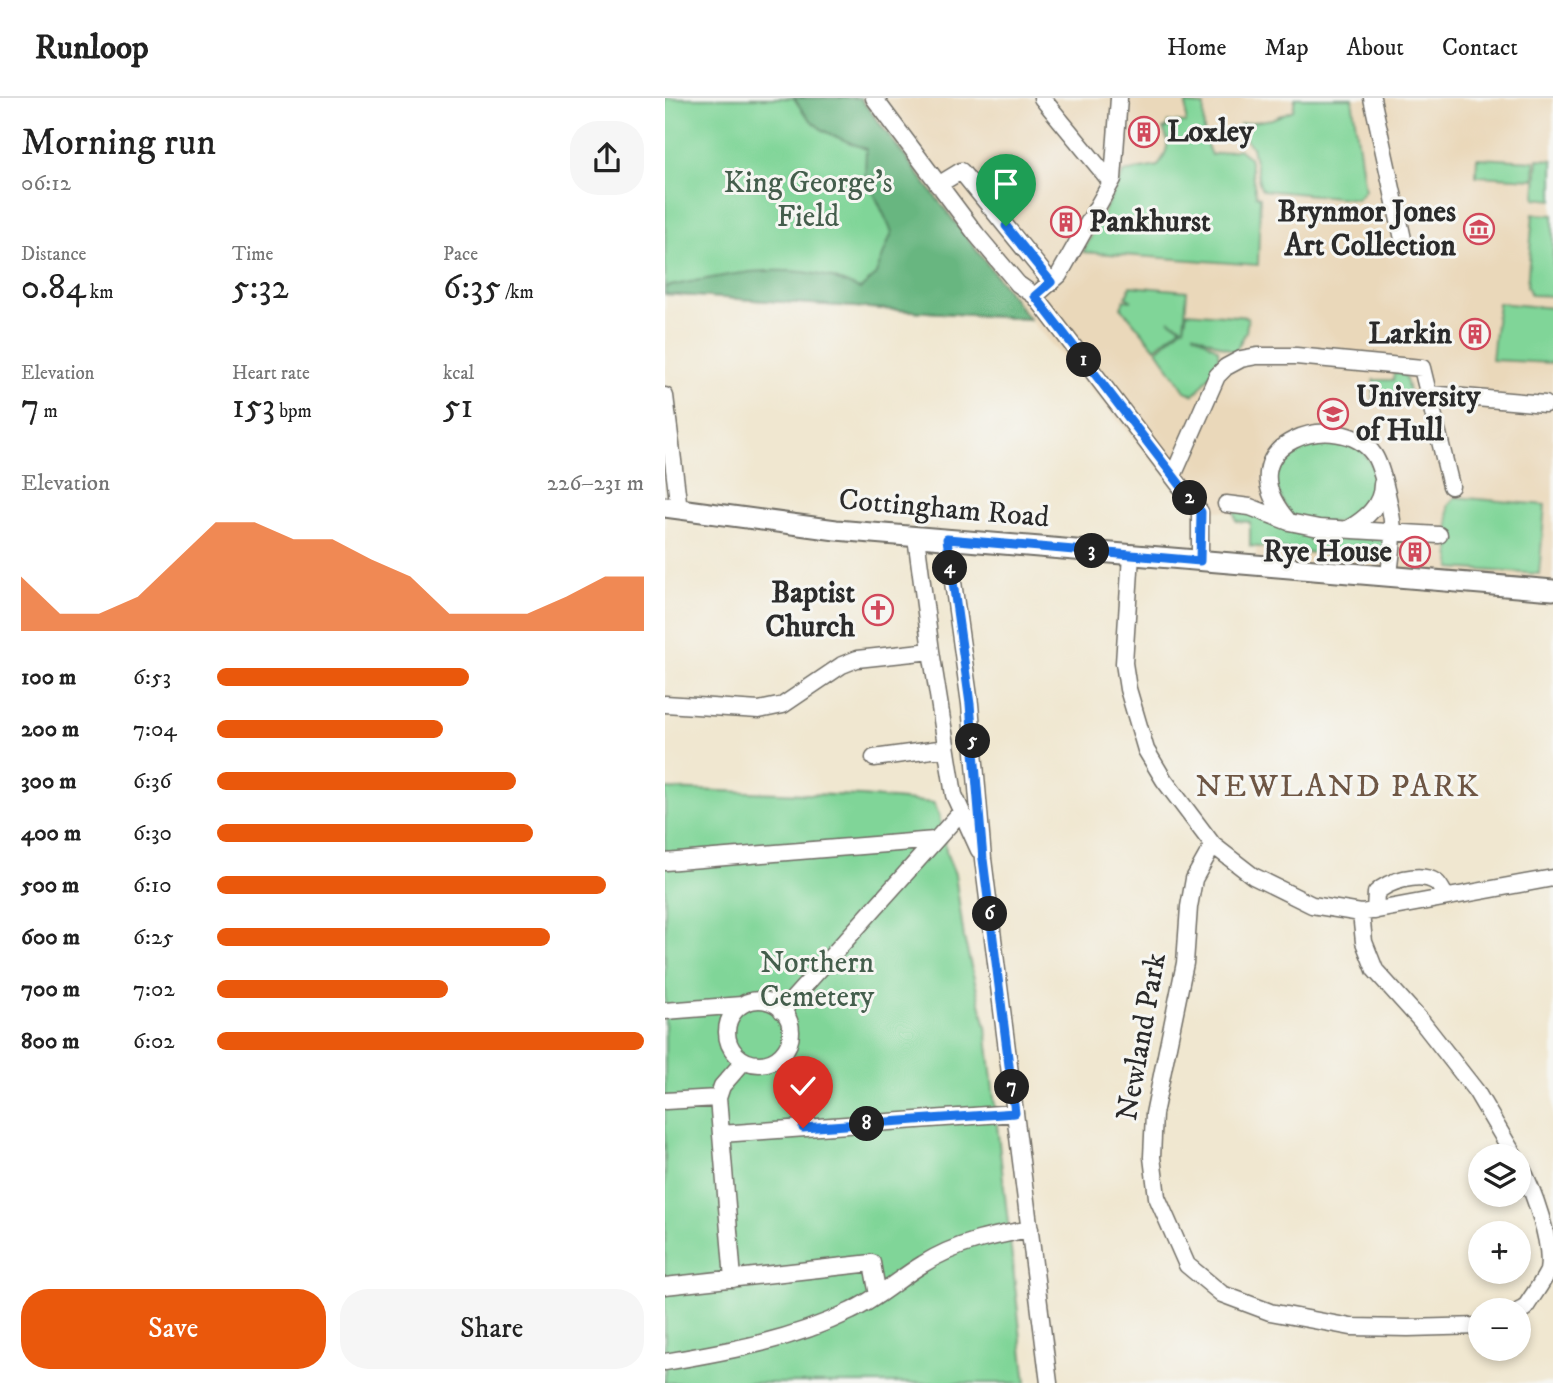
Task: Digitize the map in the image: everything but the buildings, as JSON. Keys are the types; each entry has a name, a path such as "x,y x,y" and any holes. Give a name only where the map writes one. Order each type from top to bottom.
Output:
{"main road":[{"name":"Cottingham Road","path":"672,508 836,530 1553,590"}],"street":[{"path":"1042,98 1111,182"},
{"path":"1035,296 1059,275 1111,182 1119,98"},
{"path":"1372,98 1403,239"},
{"path":"878,100 938,185 1018,284 1035,296 1201,512 1200,561"},
{"path":"938,185 961,171 1051,282"},
{"path":"1173,476 1217,376 1226,366 1241,359 1279,355 1422,368 1451,486"},
{"path":"1429,394 1545,404"},
{"path":"665,396 672,508"},
{"path":"1250,507 1267,477 1271,462 1285,444 1311,434 1351,437 1373,453 1383,478 1393,531 1389,576"},
{"path":"1267,477 1273,503 1289,522"},
{"path":"1348,529 1373,511 1382,492 1383,478"},
{"path":"1226,504 1250,507 1289,522 1319,528 1439,536"},
{"path":"916,537 939,707 954,794 983,859"},
{"path":"947,539 970,704 983,859 1049,1383"},
{"path":"1131,555 1124,663 1128,689 1146,750 1164,780 1213,845 1252,876 1312,905 1368,912 1553,878"},
{"path":"926,606 954,602"},
{"path":"665,704 759,710 783,705 842,665 857,659 931,651"},
{"path":"939,707 970,704"},
{"path":"874,758 946,748"},
{"path":"782,1011 961,812"},
{"path":"665,862 935,841"},
{"name":"Newland Park","path":"1213,845 1194,879 1185,963 1154,1114 1152,1157 1157,1197 1187,1265 1222,1294 1271,1312 1351,1327 1468,1326"},
{"path":"1446,897 1438,883 1422,876 1383,885 1375,893 1368,912 1364,942 1375,970 1422,1022 1476,1091 1507,1144"},
{"path":"665,1011 742,1005 761,1000 772,1003 788,1020 791,1032 788,1046 780,1056 759,1064 744,1061 733,1052 727,1037 727,1024 742,1005"},
{"path":"733,1279 718,1098 722,1086 744,1061"},
{"path":"665,1101 718,1098"},
{"path":"721,1133 1015,1113"},
{"path":"1531,1186 1549,1236 1551,1253 1549,1270 1531,1298"},
{"path":"665,1362 769,1343 824,1324 855,1310 923,1264 957,1246 988,1236 1030,1229"},
{"path":"665,1286 872,1263 878,1296"}],"shaded area":[{"name":"University of Hull","path":"860,98 1553,98 1553,586 1256,559 1256,514 1196,509 1029,319"}],"green space":[{"name":"King George's Field","path":"665,98 860,98 1029,319 665,294"},
{"path":"794,98 860,98 1029,319 665,294 665,287 726,275 767,271 809,273 829,277 860,289 875,276 892,232 865,174 866,149 825,131 809,118"},
{"path":"1295,98 1352,98 1365,190 1357,199 1263,190 1260,186 1252,147 1247,142 1240,124 1272,119 1293,110"},
{"path":"1186,104 1204,106 1204,131 1211,155 1239,149 1249,157 1256,195 1260,197 1258,265 1083,252 1124,172 1158,166 1167,148 1163,129 1167,128 1168,122 1186,123"},
{"path":"1477,158 1535,161 1534,179 1476,176"},
{"path":"1538,159 1553,160 1553,200 1535,198"},
{"path":"1533,214 1553,215 1553,296 1531,295 1527,286"},
{"path":"1130,286 1187,291 1184,328 1187,312 1248,317 1246,332 1235,352 1193,333 1218,349 1219,365 1194,395 1185,391 1157,350 1183,327 1169,320 1181,327 1155,348 1121,307 1124,300 1132,301 1126,297"},
{"path":"1498,303 1553,308 1553,363 1492,360"},
{"path":"1394,372 1404,373 1412,401 1397,405 1394,399 1373,401 1374,380 1393,380"},
{"path":"1300,440 1347,441 1360,447 1378,474 1376,497 1352,522 1310,523 1289,516 1274,475 1280,461"},
{"path":"1455,497 1545,505 1539,574 1451,568 1448,506"},
{"path":"1233,507 1387,535 1385,561 1250,546 1250,522 1236,521"},
{"name":"Northern Cemetery","path":"665,789 862,796 934,803 947,855 955,874 964,938 986,1027 1026,1383 665,1383"}],"place":[{"name":"Loxley","path":"1144,132"},
{"name":"Pankhurst","path":"1066,222"},
{"name":"Brynmor Jones Art Collection","path":"1479,229"},
{"name":"Larkin","path":"1475,334"},
{"name":"University of Hull","path":"1333,414"},
{"name":"Rye House","path":"1415,552"},
{"name":"Baptist Church","path":"878,610"}],"district":[{"name":"NEWLAND PARK","path":"1338,787"}],"route":[{"path":"803,1128 1015,1113 983,859 970,704 947,539 1200,561 1201,512 1035,296 1051,282 1006,226"}]}
